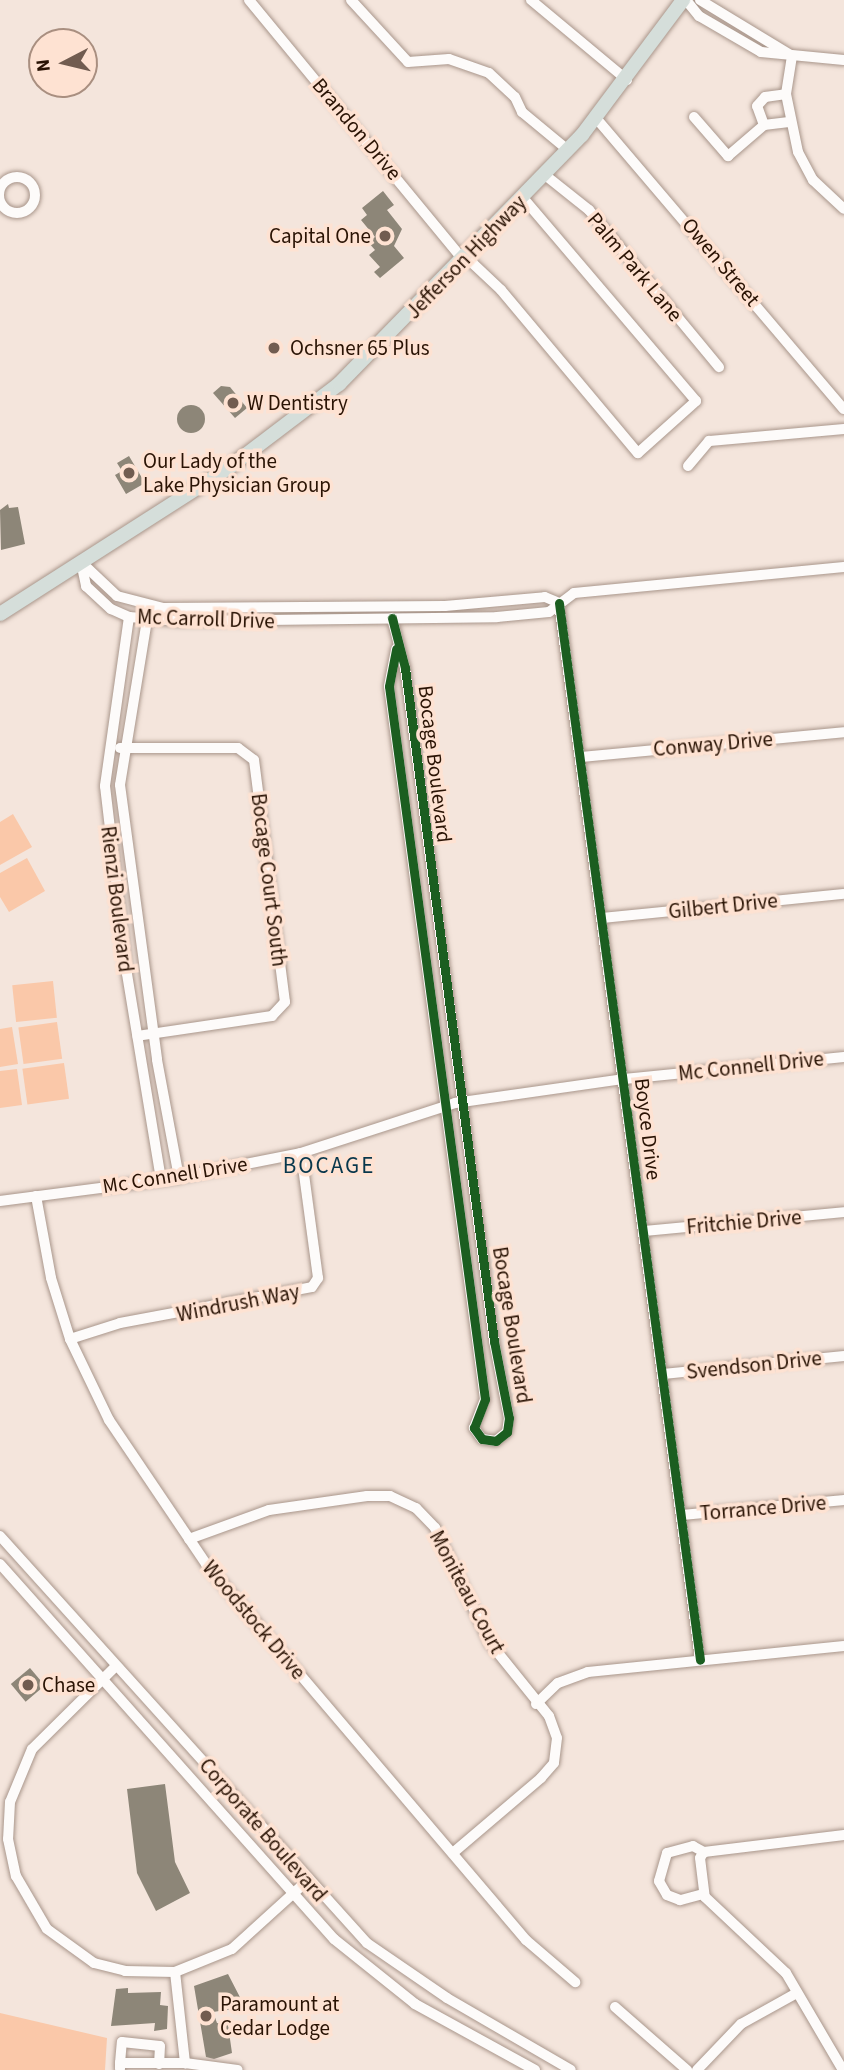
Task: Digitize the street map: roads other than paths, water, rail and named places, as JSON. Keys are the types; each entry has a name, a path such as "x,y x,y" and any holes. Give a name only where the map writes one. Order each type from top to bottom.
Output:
{"main road":[{"name":"Jefferson Highway","path":"0,614 300,416 374,352 568,150 627,80 684,0"}],"street":[{"name":"Brandon Drive","path":"249,0 464,259 501,290 638,453 696,401 523,198"},
{"path":"351,0 408,62 449,59 489,73 515,97 522,112 568,150"},
{"path":"531,0 627,80"},
{"path":"684,0 699,16 761,52 844,60"},
{"path":"700,0 792,56"},
{"path":"792,56 786,94 789,122 813,180 844,209"},
{"path":"764,125 757,106 765,97 786,94"},
{"path":"694,117 727,156 764,125 789,122"},
{"name":"Owen Street","path":"596,118 844,409"},
{"name":"Palm Park Lane","path":"545,175 589,210 719,367"},
{"path":"688,466 709,441 844,429"},
{"name":"Mc Carroll Drive","path":"80,562 117,596 163,608 445,606 545,597 559,603"},
{"name":"Mc Carroll Drive","path":"80,562 91,592 129,617 147,620 392,618 549,612 574,593 844,567"},
{"name":"Boyce Drive","path":"559,603 700,1660"},
{"name":"Rienzi Boulevard","path":"129,617 106,747 106,811 137,1036 161,1180"},
{"name":"Bocage Boulevard","path":"392,618 396,649 405,668 462,1102 509,1418 507,1432 496,1441 482,1439 474,1427 485,1399 389,685 396,649"},
{"name":"Rienzi Boulevard","path":"147,620 120,785 153,1033 179,1178"},
{"name":"Conway Drive","path":"581,757 844,732"},
{"path":"106,747 124,748"},
{"name":"Bocage Court South","path":"124,748 247,751 254,760 285,1002 281,1010 153,1033"},
{"name":"Gilbert Drive","path":"602,918 844,894"},
{"path":"137,1036 153,1033"},
{"name":"Mc Connell Drive","path":"0,1201 179,1178 301,1153 462,1102 624,1079 844,1057"},
{"name":"Windrush Way","path":"70,1339 120,1323 312,1287 318,1278 301,1153"},
{"name":"Woodstock Drive","path":"36,1196 51,1278 70,1339 109,1420 189,1539 526,1940 575,1982"},
{"name":"Fritchie Drive","path":"644,1231 844,1212"},
{"name":"Svendson Drive","path":"663,1374 844,1356"},
{"name":"Moniteau Court","path":"189,1539 269,1510 367,1496 390,1496 416,1508 435,1528 490,1643 549,1716 557,1738 554,1763 453,1853"},
{"name":"Torrance Drive","path":"682,1516 844,1500"},
{"name":"Corporate Boulevard","path":"0,1536 351,1928 403,1970 571,2070"},
{"name":"Corporate Boulevard","path":"0,1564 295,1894 376,1976 415,2004 536,2070"},
{"path":"537,1704 558,1684 588,1672 844,1646"},
{"path":"116,1665 41,1738 19,1772 7,1822 10,1858 33,1910 64,1945 110,1968 175,1972 232,1949 309,1880"},
{"path":"703,1894 680,1900 667,1895 659,1881 667,1853 693,1846 704,1852 844,1835"},
{"path":"704,1852 699,1858 703,1894 786,1973 843,2070"},
{"path":"175,1972 185,2063"},
{"path":"696,2070 741,2024 797,1993"},
{"path":"615,2007 687,2070"},
{"path":"159,2064 160,2046 122,2042 120,2066 185,2063 238,2070"}],"place":[{"name":"Capital One","path":"385,236"},
{"name":"Ochsner 65 Plus","path":"274,348"},
{"name":"W Dentistry","path":"233,403"},
{"name":"Our Lady of the Lake Physician Group","path":"129,473"},
{"name":"Chase","path":"28,1685"},
{"name":"Paramount at Cedar Lodge","path":"206,2016"}],"district":[{"name":"BOCAGE","path":"329,1166"}]}
